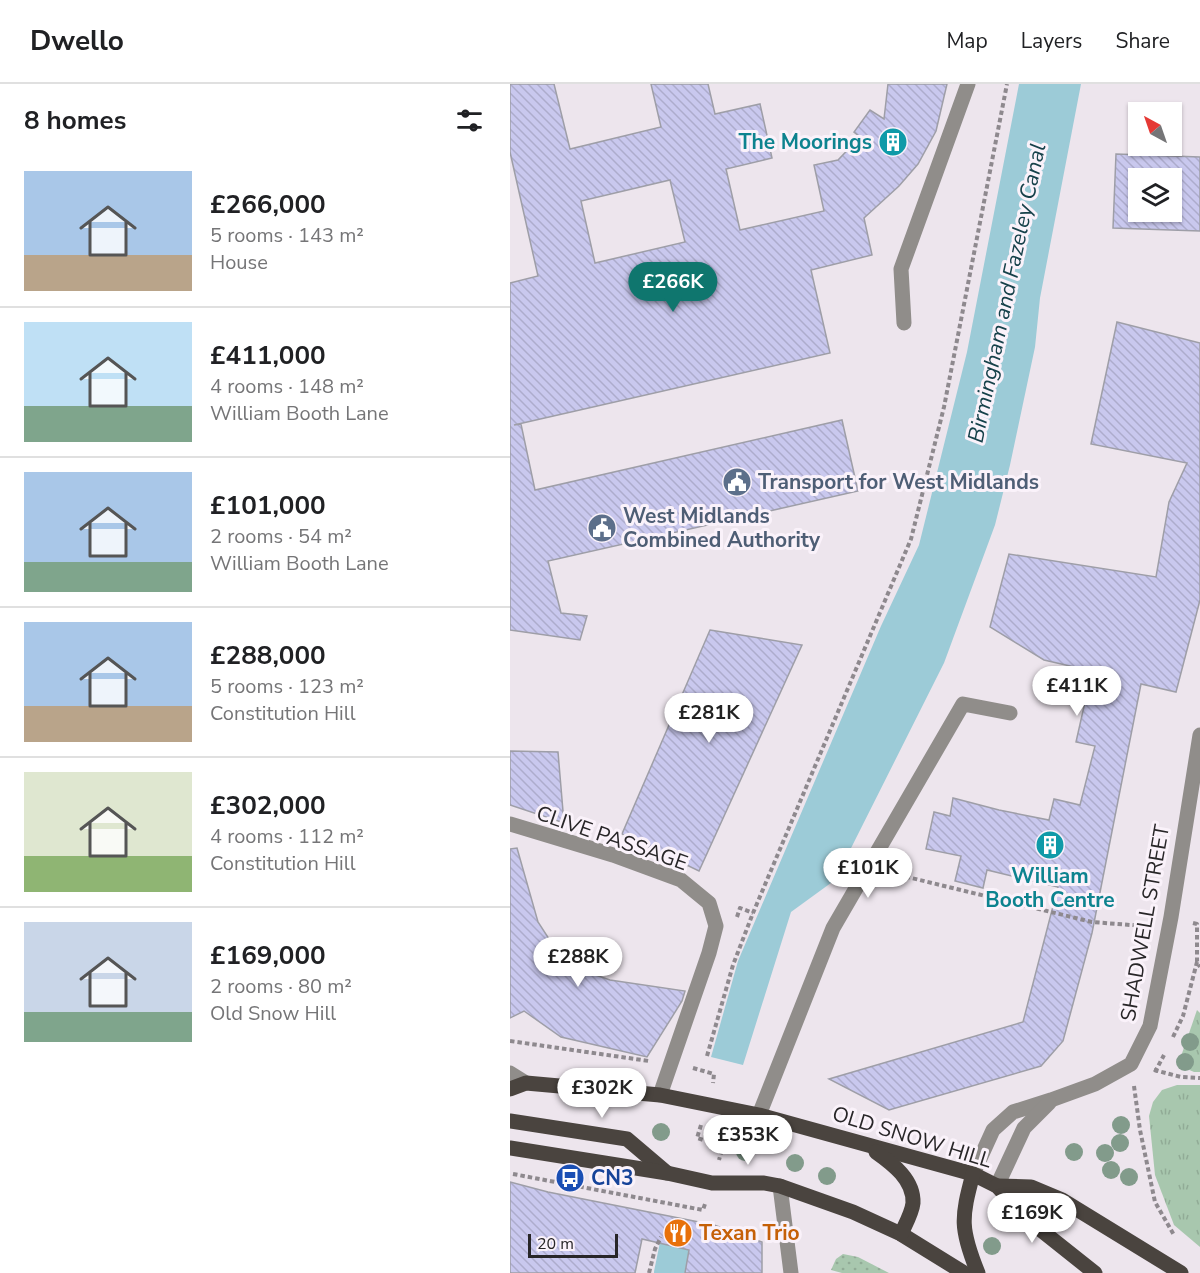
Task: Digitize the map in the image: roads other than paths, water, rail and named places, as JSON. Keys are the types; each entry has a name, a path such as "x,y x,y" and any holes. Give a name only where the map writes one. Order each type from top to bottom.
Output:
{"main road":[{"name":"OLD SNOW HILL","path":"526,1083 660,1095 759,1114 974,1174 997,1186 1027,1219 1095,1273"},
{"path":"510,1089 526,1083"},
{"path":"510,1121 627,1139 667,1173"},
{"path":"866,1145 894,1164 908,1182 913,1204 901,1234"},
{"path":"510,1148 667,1173 712,1183 764,1183 780,1186 853,1212 901,1234 964,1273"},
{"path":"974,1174 964,1207 963,1233 978,1273"},
{"name":"OLD SNOW HILL","path":"997,1186 1031,1187 1062,1200 1181,1273"}],"street":[{"path":"904,323 901,268 968,84"},
{"path":"759,1114 833,928 963,704 1010,713"},
{"name":"SHADWELL STREET","path":"1051,1100 1095,1084 1131,1064 1150,1026 1171,917 1200,735"},
{"name":"CLIVE PASSAGE","path":"510,824 613,855 681,880 709,903 716,926 709,953 660,1095"},
{"path":"510,1073 526,1083"},
{"path":"974,1174 996,1127 1013,1112 1051,1100"},
{"path":"997,1186 1024,1128 1051,1100"},
{"path":"780,1186 791,1273"}],"water":[{"path":"1019,84 1081,84 1040,298 1035,347 995,525 944,663 835,880 791,912 743,1065 711,1057 738,961 881,626 919,545 967,352"}],"waterway":[{"name":"Birmingham and Fazeley Canal","path":"670,1273 677,1239"}],"place":[{"name":"The Moorings","path":"893,142"},
{"name":"Transport for West Midlands","path":"737,482"},
{"name":"West Midlands Combined Authority","path":"602,528"},
{"name":"William Booth Centre","path":"1050,845"},
{"name":"CN3","path":"570,1178"},
{"name":"Texan Trio","path":"678,1233"}]}
